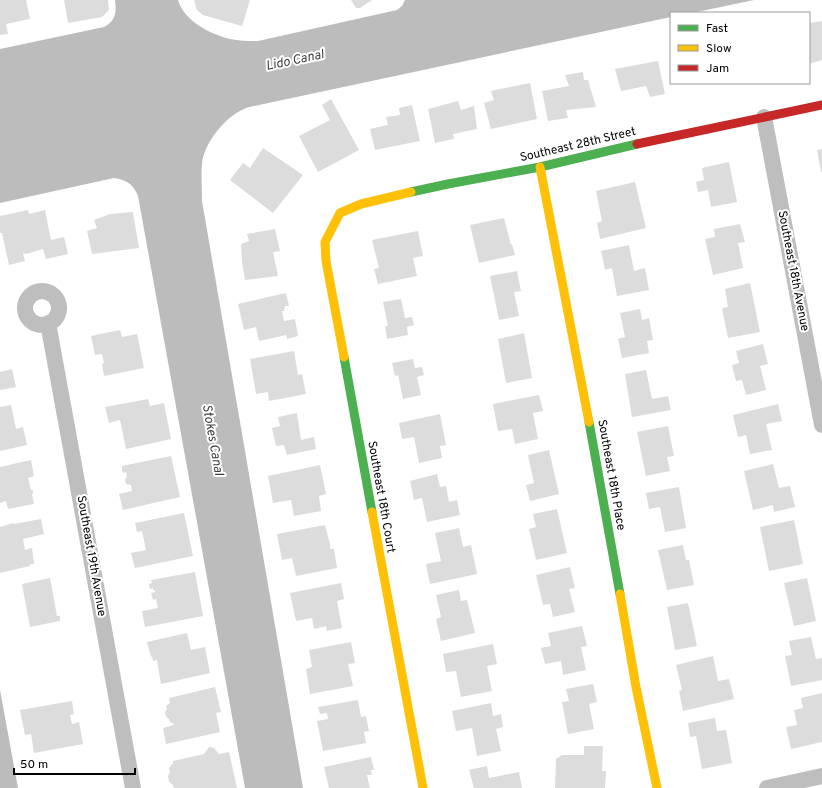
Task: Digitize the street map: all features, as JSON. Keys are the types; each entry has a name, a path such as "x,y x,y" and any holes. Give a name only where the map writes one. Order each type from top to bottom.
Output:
{"street":[{"name":"Southeast 28th Street","path":"340,213 361,204 448,184 540,167 611,149 822,105"},
{"name":"Southeast 18th Avenue","path":"764,117 822,425"},
{"name":"Southeast 18th Place","path":"540,167 589,422 636,687 657,788"},
{"name":"Southeast 18th Court","path":"340,213 325,242 326,261 423,788"},
{"name":"Southeast 19th Avenue","path":"48,323 133,788"},
{"path":"767,788 822,776"}],"water":[{"path":"115,0 178,0 181,8 186,14 199,26 206,30 230,39 240,41 258,41 397,10 402,6 405,0 754,0 697,12 670,12 670,17 249,107 230,118 211,139 202,164 202,201 303,788 245,788 138,196 136,192 129,183 114,178 0,203 0,49 104,27 113,19 116,9"},
{"path":"0,690 18,788 0,788"}],"building":[{"path":"0,0 26,0 30,19 6,24 8,34 0,35"},
{"path":"64,0 108,0 109,10 102,17 68,23"},
{"path":"194,0 250,0 242,26 203,15 197,10"},
{"path":"351,0 372,0 360,8 356,8"},
{"path":"822,21 822,60 810,64 810,23"},
{"path":"658,61 665,94 650,97 646,86 621,91 615,69"},
{"path":"583,72 584,80 588,80 596,107 566,110 568,118 548,121 542,91 569,86 565,75"},
{"path":"530,83 537,119 491,129 484,103 494,100 491,91"},
{"path":"331,99 359,150 318,172 299,136 330,120 322,105"},
{"path":"458,101 461,110 474,106 477,129 453,134 454,139 435,143 428,109"},
{"path":"412,105 420,141 375,150 370,129 388,125 386,117 400,115 399,108"},
{"path":"263,148 303,175 273,213 230,180 243,163 250,168"},
{"path":"822,149 822,172 821,172 817,150"},
{"path":"729,162 737,202 711,207 708,190 698,192 696,182 704,180 702,168"},
{"path":"635,182 646,228 600,239 597,223 602,221 596,191"},
{"path":"28,210 29,214 45,210 51,240 64,237 68,254 46,259 43,249 26,254 23,253 25,261 9,265 2,233 0,233 0,216"},
{"path":"133,212 139,248 92,254 87,231 97,228 94,220 110,214"},
{"path":"504,218 515,255 479,263 470,225"},
{"path":"740,224 745,242 738,243 743,268 713,275 705,239 715,237 714,229"},
{"path":"275,229 280,251 273,252 278,276 245,280 241,244 249,241 247,234"},
{"path":"418,231 423,256 413,258 417,276 378,284 374,269 379,268 372,240"},
{"path":"629,245 634,271 645,268 649,290 617,296 612,268 605,270 601,251"},
{"path":"517,271 521,291 514,292 519,316 499,320 490,276"},
{"path":"750,283 760,332 728,338 722,308 728,307 725,289"},
{"path":"286,293 289,306 285,306 284,311 282,311 284,321 295,319 298,336 287,339 286,335 259,341 256,327 244,330 238,304"},
{"path":"401,299 405,318 412,317 414,325 407,327 408,335 387,339 385,326 388,326 383,302"},
{"path":"640,309 642,320 649,318 653,340 647,341 649,353 622,358 618,339 625,337 620,313"},
{"path":"120,330 122,337 137,334 144,368 104,376 102,354 95,355 91,336"},
{"path":"524,333 532,378 506,383 498,339"},
{"path":"763,344 768,364 760,366 766,390 746,395 742,380 736,381 732,365 739,363 736,351"},
{"path":"294,351 298,375 302,374 306,394 269,401 268,392 256,394 250,359"},
{"path":"413,359 415,368 422,367 424,375 417,377 421,395 403,399 398,375 395,376 392,363"},
{"path":"12,369 16,387 0,390 0,372"},
{"path":"646,370 652,399 668,396 671,410 632,417 625,374"},
{"path":"539,395 543,411 533,413 538,439 515,444 512,429 498,431 493,404"},
{"path":"148,399 150,406 164,403 171,439 126,449 120,420 109,423 105,407"},
{"path":"778,404 782,421 766,424 772,450 750,454 746,435 738,437 733,415"},
{"path":"11,405 16,429 23,427 27,445 0,451 0,407"},
{"path":"297,413 301,440 314,437 316,449 287,455 284,445 276,446 272,428 280,426 278,417"},
{"path":"440,414 446,445 440,446 442,458 419,463 414,437 402,439 399,423"},
{"path":"668,426 674,456 667,457 670,471 646,476 637,432"},
{"path":"549,450 559,494 530,501 526,485 534,483 528,455"},
{"path":"171,456 180,497 123,510 119,494 132,491 131,485 126,484 126,472 124,473 122,471 122,466"},
{"path":"31,460 34,476 28,478 31,490 33,490 32,494 34,504 8,509 6,501 0,503 0,467"},
{"path":"773,464 779,488 790,486 795,507 774,512 773,505 753,510 744,471"},
{"path":"320,465 326,494 319,496 321,511 294,516 291,500 273,503 268,476"},
{"path":"437,474 440,487 446,486 449,502 457,500 460,515 427,522 422,498 414,500 410,481"},
{"path":"679,487 686,528 665,532 660,507 649,509 646,493"},
{"path":"557,509 567,553 536,560 529,529 536,527 533,514"},
{"path":"184,513 193,556 135,568 131,553 146,550 142,531 137,532 135,523"},
{"path":"41,519 44,534 23,539 25,550 32,548 34,564 0,573 0,527 13,523"},
{"path":"794,520 803,564 769,571 760,527"},
{"path":"325,525 330,549 334,549 337,568 296,576 292,558 282,560 277,534"},
{"path":"459,528 463,547 471,545 477,574 430,584 426,564 441,561 435,533"},
{"path":"683,545 686,560 689,560 694,585 667,590 658,550"},
{"path":"570,567 575,588 569,589 575,612 553,617 550,604 543,605 536,575"},
{"path":"195,572 203,616 145,627 142,611 158,608 156,599 153,600 151,593 155,592 155,590 153,591 153,588 150,589 149,584 152,583 151,580"},
{"path":"50,578 57,616 60,616 60,621 30,627 22,584"},
{"path":"807,578 816,621 794,626 784,583"},
{"path":"341,583 344,599 337,601 342,628 327,631 326,626 314,629 312,618 296,621 290,593"},
{"path":"459,590 461,601 467,600 475,633 441,641 436,619 441,617 436,595"},
{"path":"688,603 697,646 675,650 667,607"},
{"path":"582,626 587,646 581,647 586,670 563,675 561,661 545,664 541,648 551,646 548,633"},
{"path":"187,633 191,650 205,647 210,673 161,684 157,660 153,661 147,642"},
{"path":"811,637 816,659 822,658 822,680 791,686 785,656 792,655 789,641"},
{"path":"351,642 355,663 348,664 353,686 310,694 306,669 312,667 309,650"},
{"path":"493,644 497,664 487,666 492,691 461,697 456,671 446,672 443,654"},
{"path":"713,656 718,681 729,679 734,699 683,711 679,691 682,690 676,665"},
{"path":"593,684 597,702 589,704 594,729 568,734 562,702 569,701 566,689"},
{"path":"215,687 221,712 216,713 220,732 166,744 163,728 174,725 166,717 165,712 167,709 166,706 170,703 169,698"},
{"path":"822,693 822,742 791,749 786,727 797,725 794,710 803,708 801,698"},
{"path":"358,700 361,717 366,716 369,731 364,732 366,743 323,751 317,721 328,719 327,713 320,714 318,707"},
{"path":"72,701 74,714 70,715 72,724 79,722 83,744 34,753 31,734 25,735 20,710"},
{"path":"491,703 493,716 501,714 503,727 496,729 501,751 477,756 472,728 456,731 452,711"},
{"path":"715,718 717,731 726,730 732,763 702,769 696,736 690,737 688,723"},
{"path":"584,746 603,746 602,771 606,771 605,788 555,788 556,759 562,755 584,755"},
{"path":"209,747 214,748 219,754 229,752 237,788 174,788 169,782 168,776 170,772 169,768 173,764 173,761 204,754"},
{"path":"371,757 374,770 371,770 372,775 367,775 370,788 329,788 324,767"},
{"path":"487,766 489,778 519,772 522,788 474,788 469,770"}],"traffic: fast":[{"path":"411,192 540,167 637,144"},
{"path":"344,357 372,512"},
{"path":"589,422 620,594"}],"traffic: slow":[{"path":"540,167 589,422"},
{"path":"344,357 326,261 325,242 340,213 361,204 411,192"},
{"path":"372,512 423,788"},
{"path":"620,594 636,687 657,788"}],"traffic: jam":[{"path":"637,144 822,105"}],"water label":[{"name":"Lido Canal","path":"295,61"},
{"name":"Stokes Canal","path":"212,440"}]}
